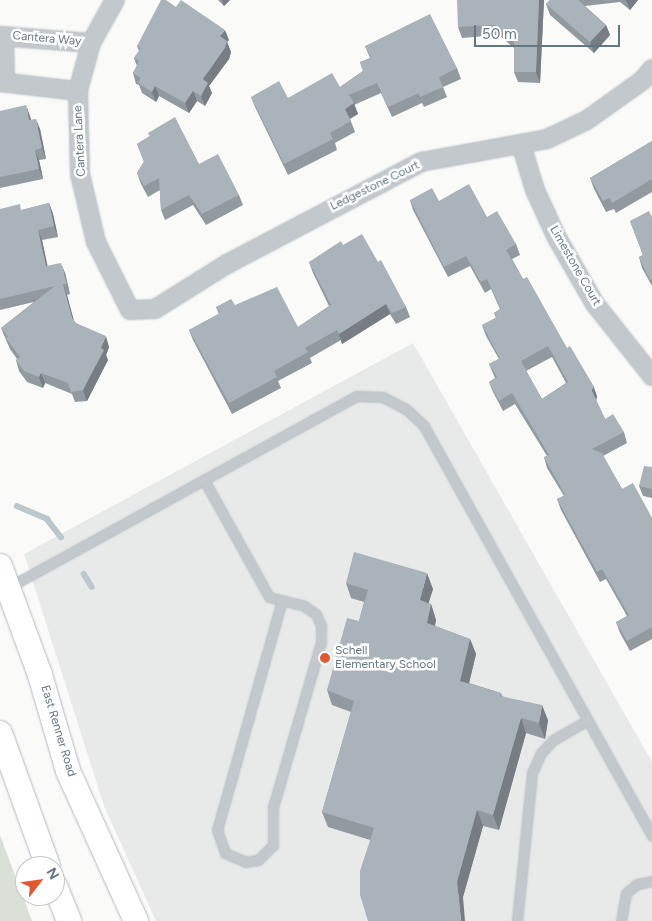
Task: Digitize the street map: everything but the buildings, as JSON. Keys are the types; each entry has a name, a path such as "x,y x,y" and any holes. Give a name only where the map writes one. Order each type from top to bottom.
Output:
{"main road":[{"name":"East Renner Road","path":"3,582 40,675 68,771 136,921"},
{"path":"0,732 44,856"},
{"path":"63,906 69,921"}],"street":[{"name":"Cantera Lane","path":"115,0 91,43 78,91 80,174 96,242 130,310"},
{"name":"Cantera Way","path":"78,91 3,81 2,36 91,43"},
{"name":"Ledgestone Court","path":"130,310 155,309 227,264 421,162 547,138 587,120 643,80 652,69"},
{"name":"Limestone Court","path":"521,144 534,190 557,238 595,304 652,376"}],"lane":[{"path":"3,582 204,480 357,396 383,397 406,409 424,426 652,836"},
{"path":"204,480 269,597 304,606 316,614 321,626 321,642 273,807 273,845 258,860 246,862 225,853 217,830 282,601"},
{"path":"517,921 532,773 541,753 553,740 588,720"},
{"path":"621,921 626,893 637,884 652,881"}],"shaded area":[{"name":"Schell Elementary School","path":"413,343 652,762 652,921 156,921 104,806 24,554"},
{"path":"0,835 15,875 15,906 26,906 32,921 0,921"}],"waterway":[{"path":"17,506 47,519 61,537"},
{"path":"84,574 92,587"}],"place":[{"name":"Schell Elementary School","path":"325,658"}]}
